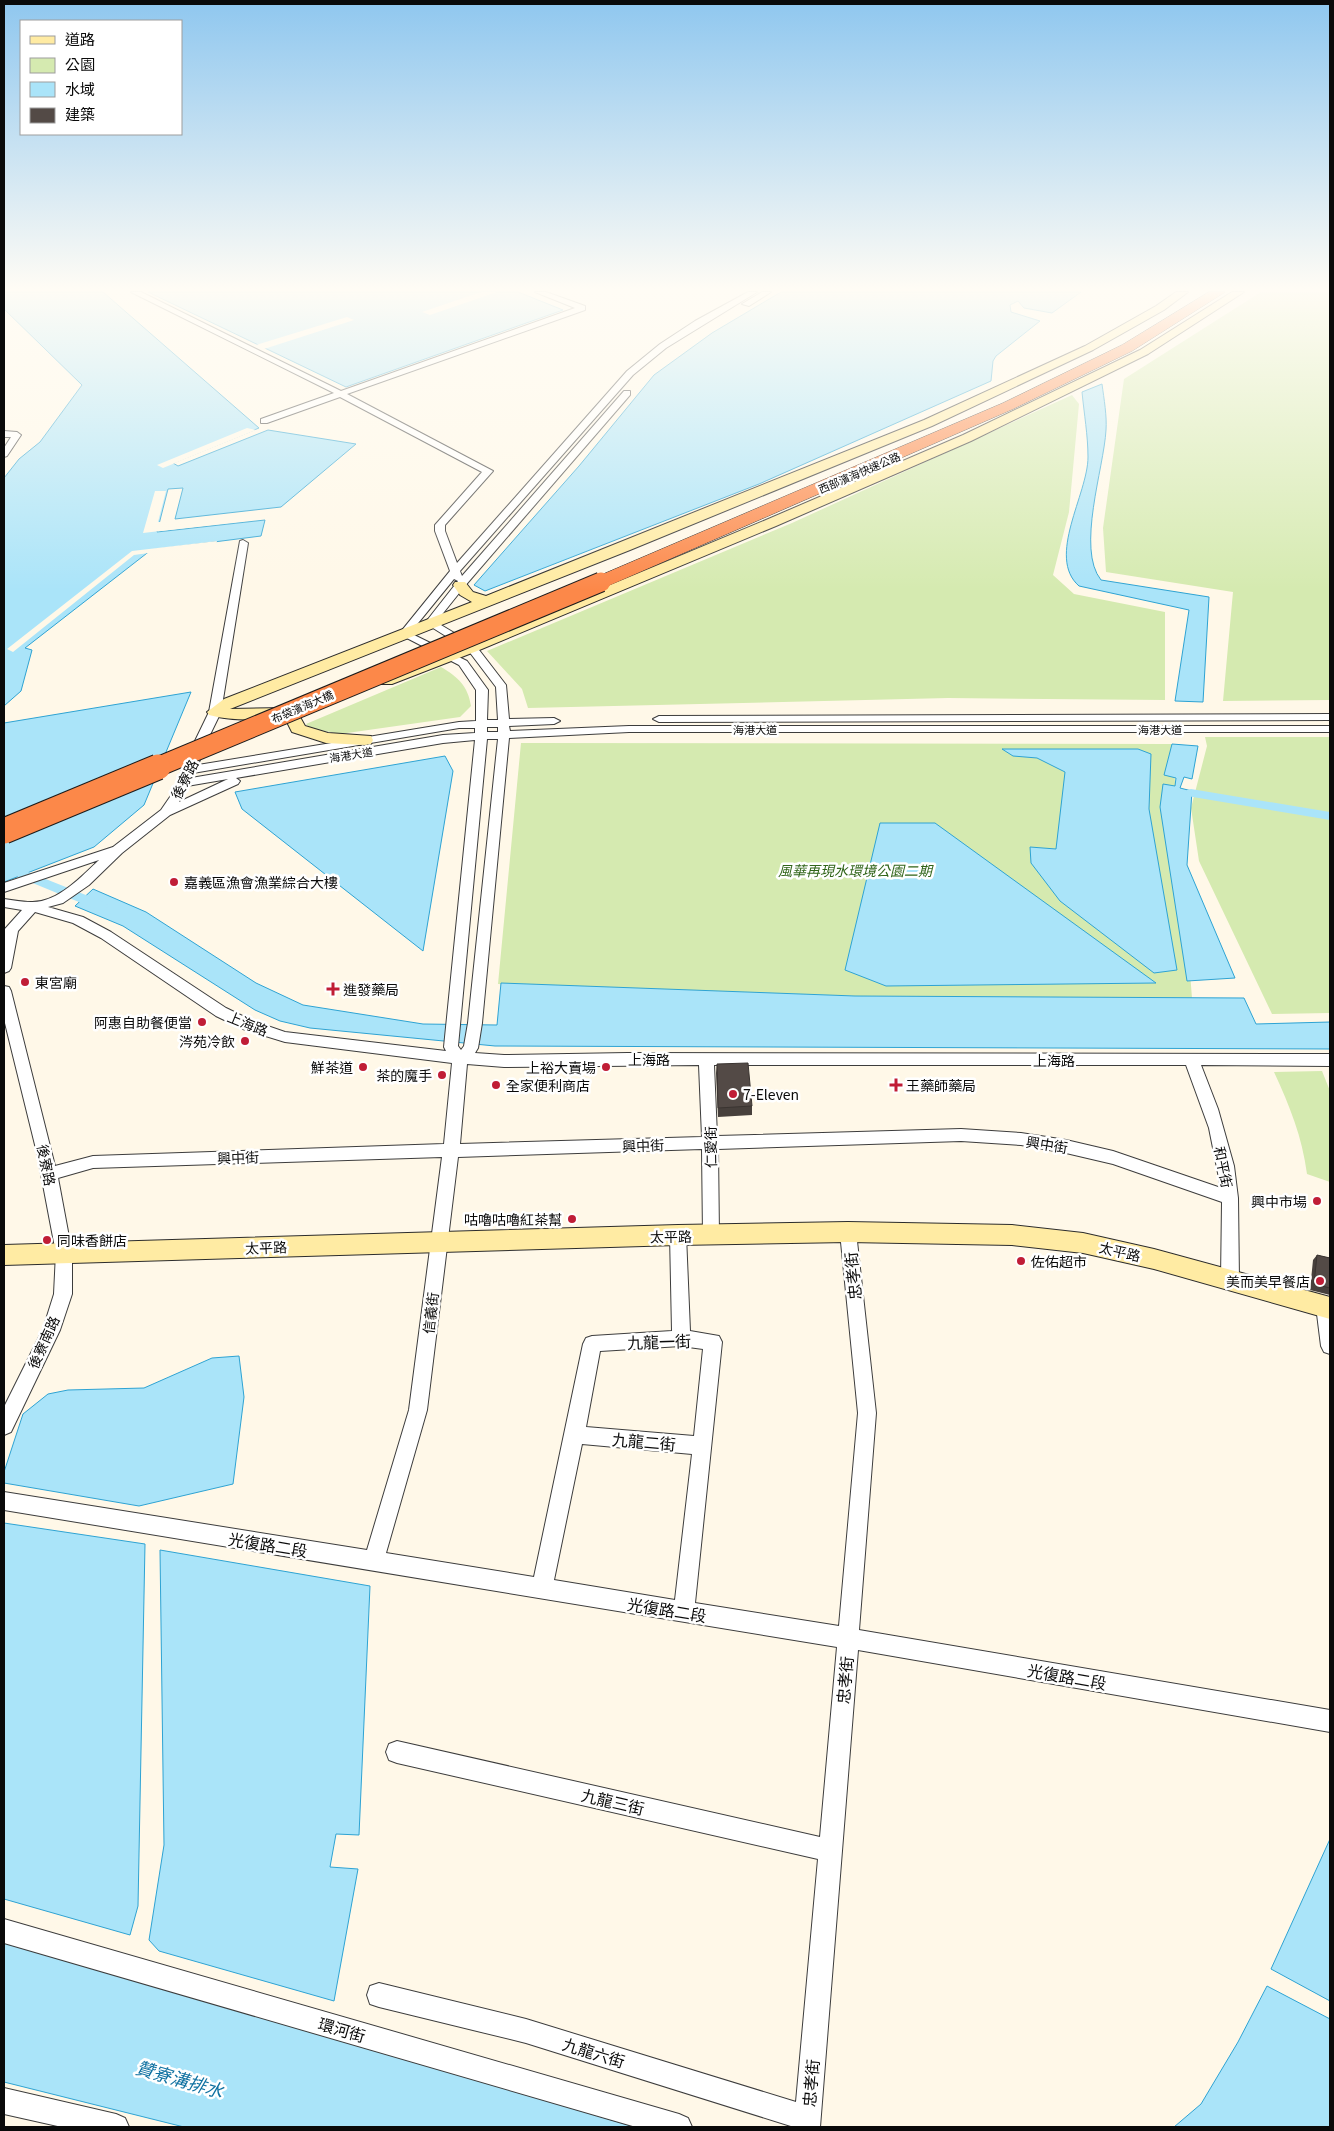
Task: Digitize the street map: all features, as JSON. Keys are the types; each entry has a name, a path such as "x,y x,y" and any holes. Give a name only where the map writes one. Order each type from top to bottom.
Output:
{"highway":[{"name":"西部濱海快速公路","path":"596,580 953,424 1021,391"},
{"name":"西部濱海快速公路","path":"596,580 897,456 1038,391"},
{"path":"1008,406 1045,391"},
{"name":"布袋濱海大橋","path":"4,820 596,580"},
{"name":"布袋濱海大橋","path":"4,831 596,580"}],"street":[{"path":"336,391 488,471 440,525 440,531 465,595 488,601"},
{"path":"264,422 348,391"},
{"path":"404,634 456,570 614,391"},
{"path":"430,623 460,585 628,391"},
{"path":"215,712 230,702 246,695 625,547 928,423 996,391"},
{"path":"191,766 321,708 472,648 771,524 967,438 1064,391"},
{"path":"4,434 17,435 4,454"},
{"name":"後寮路","path":"32,907 58,900 84,882 117,850 165,813 184,783 215,712 243,544"},
{"path":"430,623 472,648 502,687 504,729 475,1023 460,1052"},
{"path":"404,634 463,663 482,690 481,730 454,1023 460,1052"},
{"path":"219,689 230,695 246,695"},
{"path":"215,712 241,715 298,712 321,708"},
{"name":"海港大道","path":"184,783 434,740 481,730 739,717 1330,717"},
{"path":"294,720 298,729 326,738 365,740"},
{"name":"海港大道","path":"191,766 459,725 481,730"},
{"name":"海港大道","path":"504,729 1330,729"},
{"path":"165,813 214,788 264,769"},
{"path":"4,888 117,850"},
{"name":"上海路","path":"4,903 32,907 78,920 106,935 222,1012 248,1025 285,1037 460,1052 706,1059 1330,1060"},
{"path":"4,968 11,930 32,907"},
{"name":"後寮路","path":"4,991 45,1153 64,1253"},
{"name":"信義街","path":"374,1562 418,1410 451,1151 460,1052"},
{"name":"仁愛街","path":"706,1059 710,1143 711,1236"},
{"name":"和平街","path":"1191,1060 1199,1077 1226,1165 1230,1198 1230,1280"},
{"name":"興中街","path":"48,1174 93,1162 113,1161 961,1135 1039,1141 1098,1153 1144,1166 1230,1198"},
{"name":"太平路","path":"4,1255 678,1235 711,1236 848,1232 954,1236 1012,1235 1083,1243 1154,1259 1328,1307"},
{"name":"忠孝街","path":"807,2123 867,1413 848,1232"},
{"path":"678,1235 681,1338"},
{"name":"後寮南路","path":"5,1420 51,1330 63,1294 64,1253"},
{"path":"1328,1307 1330,1346"},
{"name":"九龍一街","path":"575,1435 592,1344 681,1338 714,1342 702,1446"},
{"path":"542,1589 575,1435"},
{"name":"九龍二街","path":"575,1435 702,1446"},
{"path":"684,1612 702,1446"},
{"name":"光復路二段","path":"4,1501 847,1638 1330,1721"},
{"name":"九龍三街","path":"397,1752 829,1850"},
{"name":"環河街","path":"4,1931 679,2127"},
{"name":"九龍六街","path":"379,1995 526,2031 807,2123"},
{"path":"4,2101 116,2127"}],"green space":[{"path":"1122,391 1330,391 1330,700 1223,701 1233,592 1106,572 1103,528"},
{"path":"1072,395 1079,404 1069,512 1053,575 1074,594 1165,612 1165,700 948,698 528,708 522,689 487,651 792,523"},
{"path":"441,667 457,678 465,688 470,699 471,706 460,717 340,734 310,728 306,724"},
{"path":"1205,737 1330,737 1330,1013 1272,1014 1199,861 1191,808 1207,746"},
{"name":"風華再現水環境公園二期","path":"521,743 1172,744 1192,998 855,996 498,984"},
{"path":"1322,1071 1330,1091 1330,1182 1307,1174 1295,1122 1274,1072"}],"water":[{"path":"77,391 217,391 259,428 173,463 178,466 268,430 356,444 281,507 175,519 183,488 168,489 157,532 265,520 261,536 151,550 25,648 32,650 21,691 4,706 4,478 19,459 40,442"},
{"path":"640,391 967,391 759,484 485,591 474,585 579,466"},
{"path":"1103,391 1106,413 1104,446 1091,529 1091,549 1094,566 1101,580 1209,597 1203,702 1175,701 1189,610 1079,586 1070,574 1066,559 1067,542 1082,489 1088,457 1082,392"},
{"path":"191,692 144,805 94,847 4,882 4,723"},
{"path":"1172,744 1198,746 1192,779 1184,777 1180,788 1192,791 1187,865 1235,978 1187,981 1160,807 1163,784 1175,786 1176,778 1164,775"},
{"path":"1002,749 1138,749 1151,754 1149,809 1177,970 1154,973 1060,901 1031,863 1030,847 1056,849 1065,772 1037,758 1013,756"},
{"path":"445,756 453,771 423,951 242,809 235,792"},
{"path":"880,823 935,823 1156,983 886,986 845,970"},
{"path":"93,889 146,912 256,983 303,1005 423,1024 497,1025 501,983 855,996 1244,998 1256,1024 1330,1022 1330,1049 495,1046 310,1028 280,1021 255,1010 123,926 75,906"},
{"path":"239,1356 244,1397 233,1484 139,1506 4,1483 4,1472 23,1414 48,1394 68,1390 144,1388 212,1358"},
{"path":"4,1523 145,1544 138,1906 130,1935 4,1899"},
{"path":"160,1550 370,1586 359,1835 336,1834 330,1867 358,1869 334,2001 159,1951 149,1940 164,1845"},
{"path":"1330,1839 1330,2001 1271,1969"},
{"name":"贊寮溝排水","path":"4,1938 635,2127 184,2127 4,2082"},
{"path":"1267,1986 1330,2019 1330,2127 1174,2127 1201,2104 1238,2042"}],"pier":[{"path":"247,428 256,430 163,468 157,465"},
{"path":"155,491 166,491 158,522 162,522 160,529 247,519 246,521 143,533"},
{"path":"217,541 216,544 134,555 13,652 7,649 132,551"}],"building":[{"name":"7-Eleven","path":"748,1063 752,1106 718,1108 717,1064"},
{"path":"1317,1255 1330,1258 1330,1288 1314,1284"}],"waterway":[{"path":"1191,793 1330,816"},
{"path":"23,874 101,906"}],"place":[{"name":"嘉義區漁會漁業綜合大樓","path":"174,882"},
{"name":"東宮廟","path":"25,982"},
{"name":"進發藥局","path":"333,989"},
{"name":"阿惠自助餐便當","path":"202,1022"},
{"name":"涔苑冷飲","path":"245,1041"},
{"name":"鮮茶道","path":"363,1067"},
{"name":"上裕大賣場","path":"606,1067"},
{"name":"茶的魔手","path":"442,1075"},
{"name":"全家便利商店","path":"496,1085"},
{"name":"王藥師藥局","path":"896,1085"},
{"name":"7-Eleven","path":"733,1094"},
{"name":"興中市場","path":"1317,1201"},
{"name":"咕嚕咕嚕紅茶幫","path":"572,1219"},
{"name":"同味香餅店","path":"47,1240"},
{"name":"佐佑超市","path":"1021,1261"},
{"name":"美而美早餐店","path":"1320,1281"}]}
